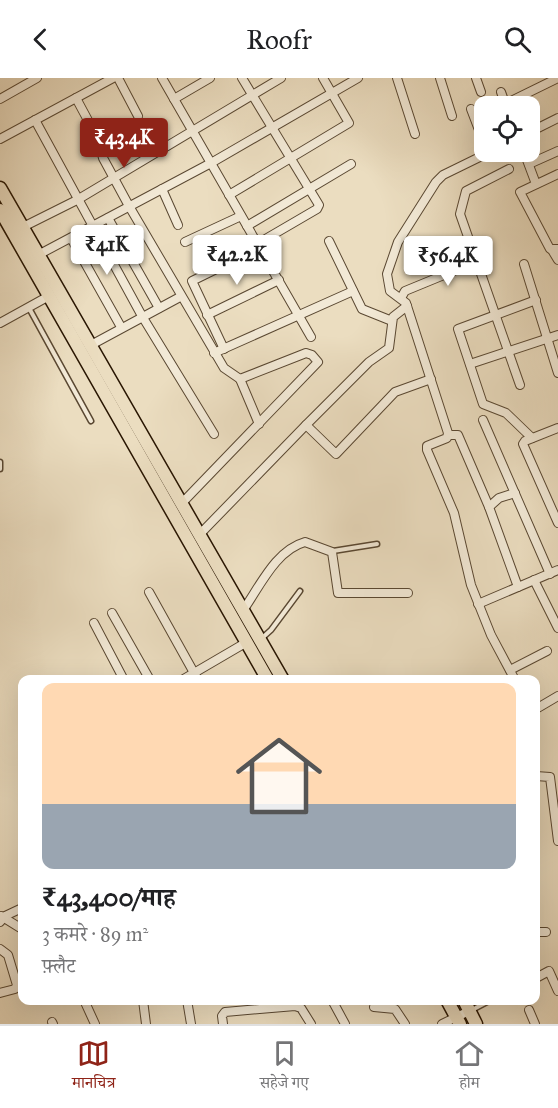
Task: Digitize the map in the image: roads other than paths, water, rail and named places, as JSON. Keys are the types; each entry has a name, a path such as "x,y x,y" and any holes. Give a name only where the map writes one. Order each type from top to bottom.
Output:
{"main road":[{"path":"0,188 201,533 280,675"},
{"path":"0,210 265,675"},
{"path":"450,1005 458,1021"},
{"path":"466,1006 476,1024"}],"street":[{"path":"0,99 37,78"},
{"path":"0,139 113,78"},
{"path":"118,78 138,116"},
{"path":"162,78 311,337"},
{"path":"174,99 210,78"},
{"path":"224,349 192,281 258,246 317,209 318,203 242,78"},
{"path":"23,227 77,200 281,78"},
{"path":"229,195 349,123 322,78"},
{"path":"38,255 211,163 357,78"},
{"path":"397,78 415,134"},
{"path":"440,78 452,116"},
{"path":"476,78 481,92"},
{"path":"523,96 558,78"},
{"path":"501,92 503,96"},
{"path":"76,98 99,139 103,158 180,297 224,369 240,379 259,424"},
{"path":"471,110 474,118"},
{"path":"540,127 558,118"},
{"path":"34,120 142,316 214,434"},
{"path":"536,184 529,164 558,151"},
{"path":"449,435 407,306 401,298 390,291 387,274 401,236 439,178 474,159"},
{"path":"247,226 351,164"},
{"path":"509,169 464,194 460,218 478,261 520,385"},
{"path":"558,174 522,190 521,195 555,250 558,260"},
{"path":"162,189 178,225"},
{"path":"185,243 241,216"},
{"path":"108,218 159,308"},
{"path":"70,238 122,327"},
{"path":"329,241 364,311 392,321"},
{"path":"401,298 405,291 478,261"},
{"path":"525,264 558,373"},
{"path":"207,315 279,280"},
{"path":"214,353 353,291"},
{"path":"0,323 49,296"},
{"path":"91,345 180,297"},
{"path":"532,438 506,413 483,404 458,329 536,300"},
{"path":"201,533 369,362 391,346 392,321 396,314 407,306"},
{"path":"470,364 558,335"},
{"path":"183,502 317,364 317,360 306,353 240,379"},
{"path":"306,425 336,454 395,392 431,378"},
{"path":"483,420 549,574"},
{"path":"558,428 525,441 524,448 558,523"},
{"path":"512,675 478,603 470,580 454,513 426,448 449,435 458,435 489,507 518,587"},
{"path":"489,507 499,498 515,493"},
{"path":"244,609 275,564 302,542 309,542 332,552 338,593 408,594"},
{"path":"478,603 558,570"},
{"path":"534,580 558,628"},
{"path":"149,592 195,675"},
{"path":"112,613 147,675"},
{"path":"94,623 121,675"},
{"path":"198,675 247,642"},
{"path":"510,670 547,651"},
{"path":"540,707 558,696"},
{"path":"540,776 550,777 558,841"},
{"path":"1,918 18,910"},
{"path":"1,918 18,927"},
{"path":"540,932 546,932"},
{"path":"0,949 8,955 17,985 15,989 0,993"},
{"path":"540,976 549,971 558,990"},
{"path":"86,1005 95,1024"},
{"path":"144,1005 146,1024"},
{"path":"188,1005 190,1024"},
{"path":"335,1005 345,1024"},
{"path":"223,1024 222,1017 225,1012 295,1006 301,1008 311,1024"},
{"path":"442,1024 458,1021 466,1006"},
{"path":"374,1007 394,1009 405,1024"},
{"path":"529,1010 535,1024"}],"lane":[{"path":"28,308 91,421"},
{"path":"0,462 0,469"},
{"path":"332,552 376,544"},
{"path":"261,639 272,630 300,591"}]}
